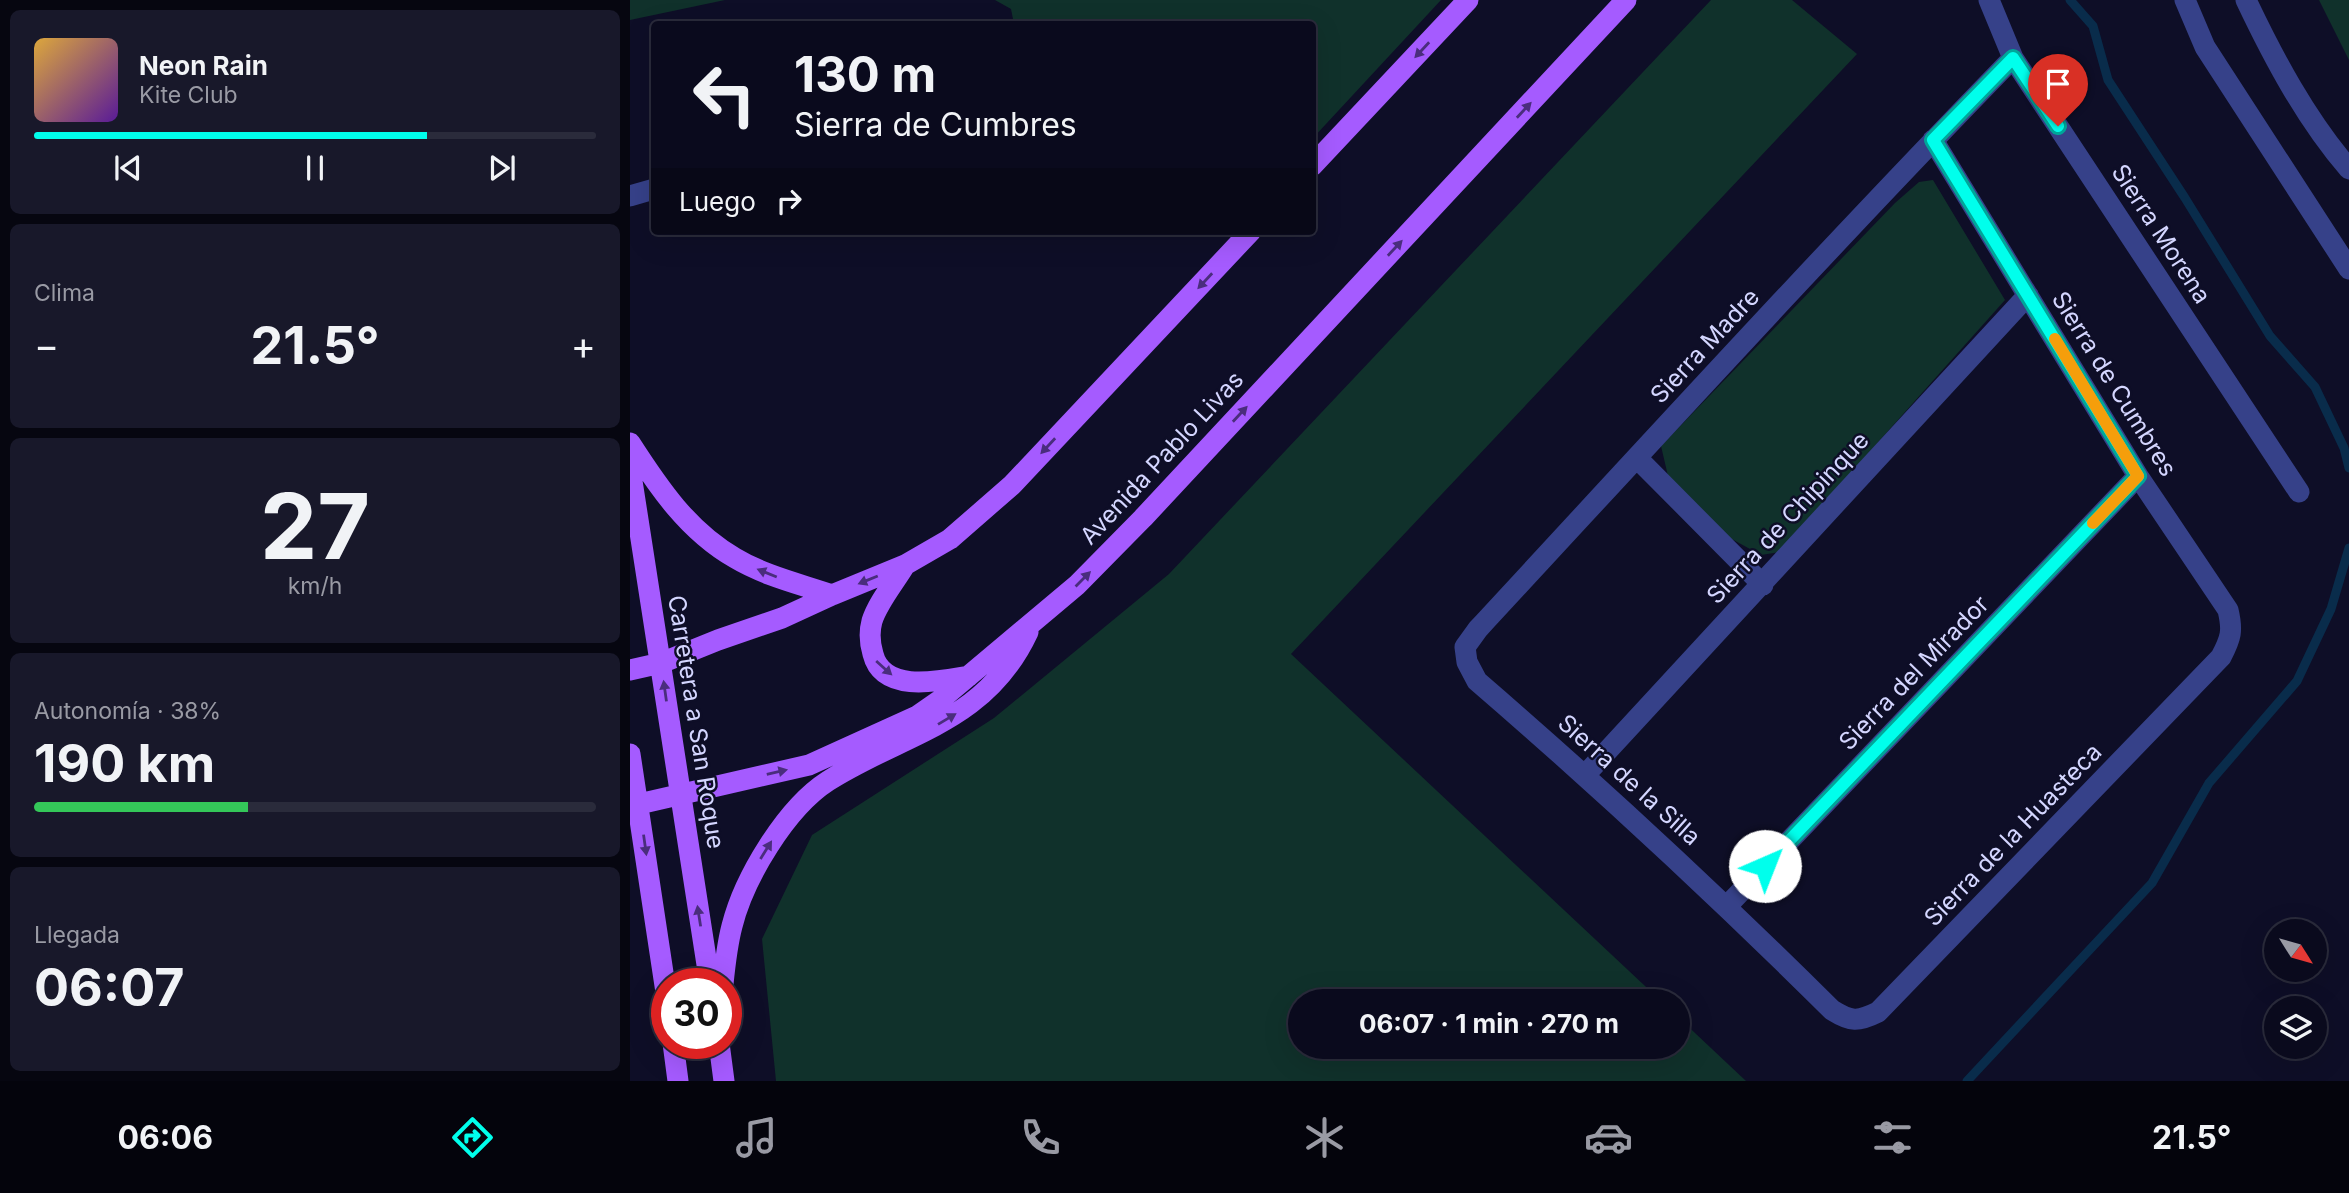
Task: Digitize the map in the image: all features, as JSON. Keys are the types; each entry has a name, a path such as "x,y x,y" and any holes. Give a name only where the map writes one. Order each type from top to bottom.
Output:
{"main road":[{"path":"1316,162 1468,0"},
{"name":"Avenida Pablo Livas","path":"639,804 809,765 917,716 969,676 1077,585 1143,518 1626,0"},
{"path":"630,670 661,663 782,618 905,565 950,539 1012,485 1247,235"},
{"path":"630,443 656,484 687,521 711,543 737,560 771,575 832,595"},
{"name":"Carretera a San Roque","path":"630,468 707,968"},
{"path":"905,565 872,620 871,647 875,662 886,673 899,680 916,683 969,676"},
{"path":"725,968 732,922 754,869 768,845 790,818 825,783 971,705 994,684 1007,667 1018,652 1031,624"},
{"path":"630,754 663,968"},
{"path":"675,1059 678,1081"},
{"path":"721,1059 724,1081"}],"street":[{"name":"Sierra Morena","path":"1989,0 2013,58 2299,492"},
{"path":"2185,0 2205,47 2349,269"},
{"path":"2246,0 2271,52 2332,149 2349,169"},
{"name":"Sierra Madre","path":"1477,681 1467,662 1465,646 1471,638 1933,140 2013,58"},
{"name":"Sierra de Cumbres","path":"1933,140 2138,476 2228,610 2230,639 2221,657"},
{"path":"630,196 651,190"},
{"name":"Sierra de Chipinque","path":"1586,774 2028,295"},
{"path":"1637,458 1763,585"},
{"name":"Sierra del Mirador","path":"1727,905 2138,476"},
{"name":"Sierra de la Huasteca","path":"1832,1010 1846,1018 1862,1020 1878,1012 2221,657"},
{"name":"Sierra de la Silla","path":"1477,681 1586,774 1727,905 1832,1010"}],"green space":[{"path":"630,0 725,0 630,20"},
{"path":"995,0 1441,0 1316,135 1316,21 1013,21 1011,9"},
{"path":"1711,0 1792,0 1857,54 1291,654 1648,989 1288,989 1288,1059 1690,1059 1690,1028 1746,1081 776,1081 762,939 812,835 994,718 1169,574"},
{"path":"2319,0 2349,0 2349,60"},
{"path":"1933,180 2005,300 1780,552 1761,555 1728,537 1668,476 1661,446 1895,203 1919,182"}],"waterway":[{"path":"2070,0 2093,26 2108,80 2270,336 2315,387 2344,448 2349,468"},
{"path":"1967,1081 2152,883 2209,783 2297,681 2331,609 2349,548"}],"slow traffic":[{"path":"2055,339 2138,476 2093,523"}],"route":[{"path":"1765,866 2138,476 1933,140 2013,58 2058,126"}]}
